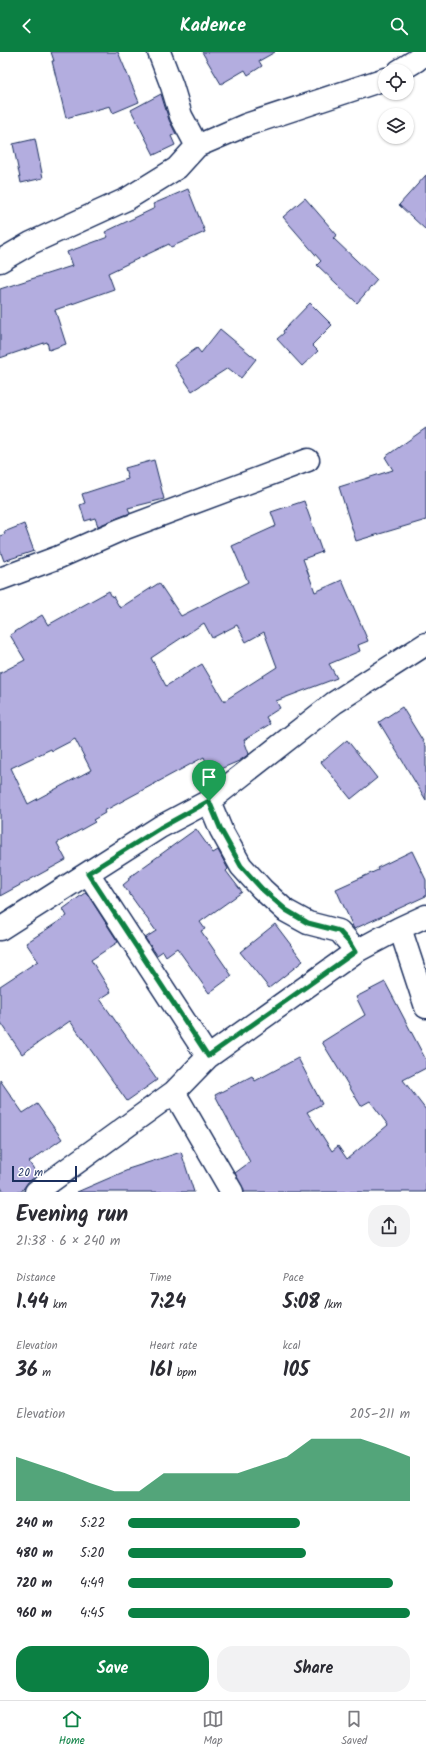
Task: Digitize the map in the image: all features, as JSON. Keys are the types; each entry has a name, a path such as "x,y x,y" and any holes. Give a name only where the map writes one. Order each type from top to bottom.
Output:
{"street":[{"path":"159,52 172,86 181,116 197,146"},
{"path":"411,64 425,52"},
{"path":"0,261 31,243 127,199 177,168 197,146 246,126 378,81"},
{"path":"0,579 59,558 120,530 308,460"},
{"path":"0,929 160,828 209,801 334,703 426,644"},
{"path":"209,801 221,830 241,866 262,889 286,910 308,923 339,931 349,942 355,952"},
{"path":"88,873 208,1056"},
{"path":"36,1192 174,1092 208,1056 355,952 426,916"},
{"path":"400,928 426,1007"},
{"path":"174,1092 232,1192"}],"building":[{"path":"51,52 118,52 139,102 113,113 110,106 66,118"},
{"path":"202,52 275,52 259,61 262,66 248,75 245,70 221,84"},
{"path":"161,94 169,120 176,134 171,136 175,145 154,155 131,110"},
{"path":"35,139 43,178 21,183 13,144"},
{"path":"426,175 426,230 399,205"},
{"path":"188,189 205,232 171,247 169,244 108,273 114,289 55,310 66,344 49,350 47,342 0,358 0,289 72,266 67,252 108,237 105,232 155,208 153,204"},
{"path":"305,198 337,235 333,238 377,280 357,303 317,265 321,261 283,217"},
{"path":"310,303 332,325 312,345 318,351 302,366 277,339"},
{"path":"220,329 256,359 241,378 228,368 192,391 174,364 197,348 201,353"},
{"path":"426,428 426,520 356,541 339,487 393,470 385,457"},
{"path":"154,460 164,499 128,508 130,513 98,526 95,518 85,521 80,505 85,503 82,494 128,479 125,468"},
{"path":"304,501 322,552 303,559 315,592 342,580 368,641 358,645 360,651 329,664 337,678 276,701 280,708 266,717 270,724 244,740 249,754 239,761 211,773 204,757 104,811 105,813 93,820 95,822 57,843 66,860 0,896 0,673 25,660 10,635 42,615 48,625 109,591 120,608 159,583 181,616 248,582 232,546 276,526 271,512","holes":["204,623 212,638 237,625 246,642 264,632 277,667 224,701 202,664 166,686 151,658","75,739 91,770 28,804 11,768 51,749 52,751"]},
{"path":"24,524 34,551 4,561 0,550 0,536 5,534 4,532"},
{"path":"402,707 426,746 426,800 379,722"},
{"path":"347,740 377,778 351,799 321,762"},
{"path":"196,829 213,853 218,850 228,869 226,871 242,892 200,922 205,929 201,931 232,976 209,993 177,948 166,956 163,951 157,955 145,938 156,931 123,885 129,880 128,878"},
{"path":"412,851 426,880 426,896 354,929 336,889 378,870 377,868"},
{"path":"86,892 118,942 91,960 111,992 100,999 157,1080 127,1101 70,1021 22,1054 0,1021 0,986 38,961 26,943 67,916 63,909"},
{"path":"275,924 303,961 269,988 240,952"},
{"path":"385,982 426,1060 426,1068 403,1080 426,1110 426,1192 244,1192 235,1173 250,1162 215,1095 252,1076 255,1081 298,1058 322,1104 307,1112 332,1151 338,1146 347,1159 388,1125 370,1101 361,1106 322,1042 365,1015 356,997"},
{"path":"0,1080 23,1113 37,1104 62,1139 29,1162 38,1175 28,1182 21,1192 4,1192 0,1186"},
{"path":"181,1152 194,1192 77,1192 128,1169"}],"route":[{"path":"209,801 221,830 241,866 262,889 286,910 308,923 339,931 349,942 355,952 208,1056 88,873 160,828 209,801"}]}
